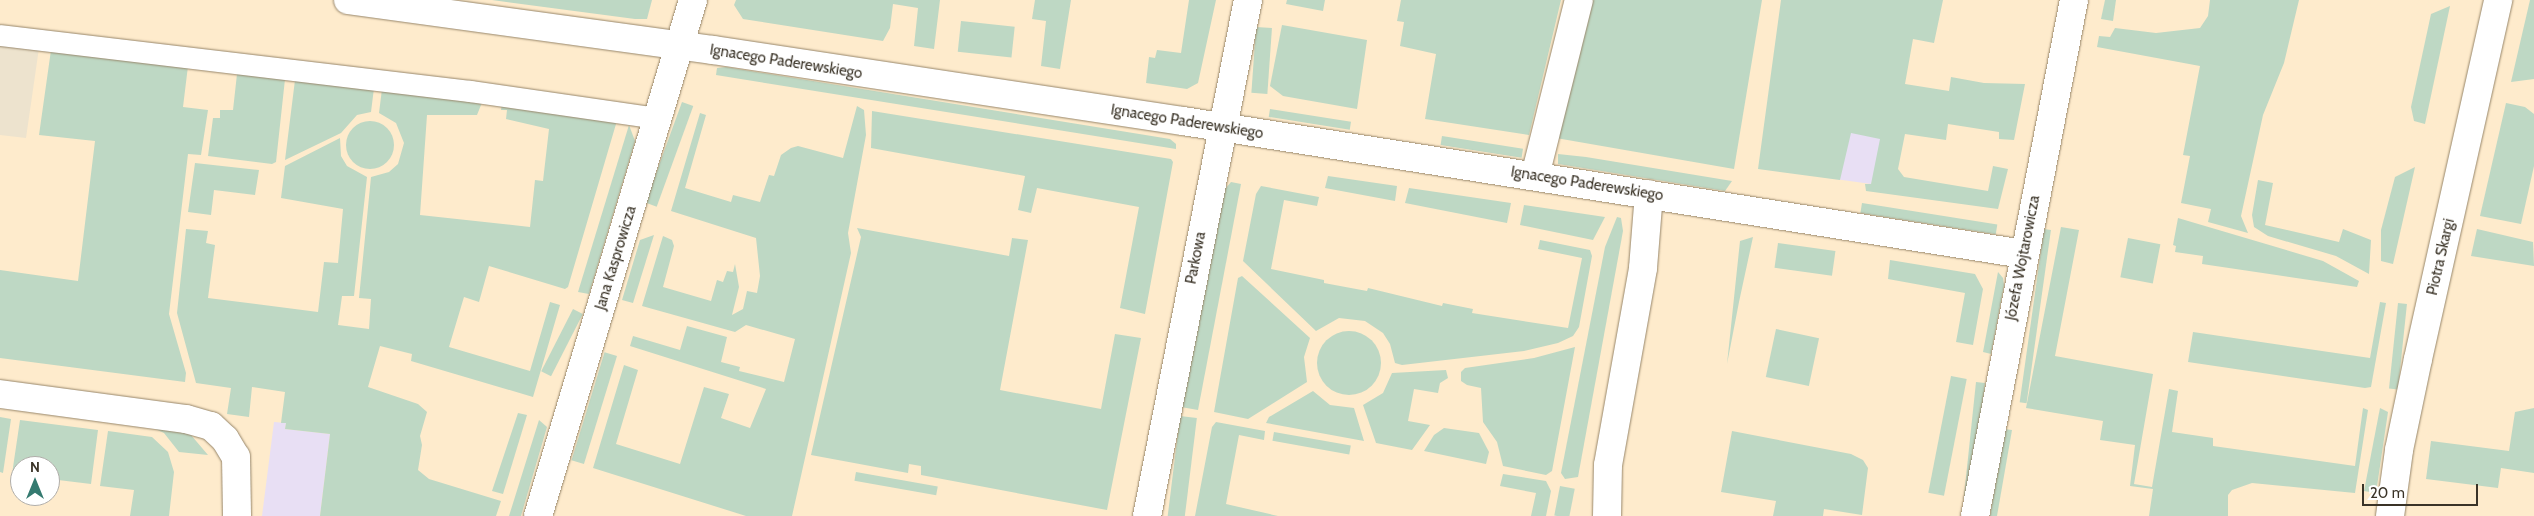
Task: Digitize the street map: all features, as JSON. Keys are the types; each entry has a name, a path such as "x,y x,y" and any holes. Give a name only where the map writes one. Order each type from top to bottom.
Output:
{"street":[{"name":"Ignacego Paderewskiego","path":"348,0 680,46 1222,127 2024,254"},
{"name":"Jana Kasprowicza","path":"538,516 693,0"},
{"name":"Parkowa","path":"1147,516 1248,0"},
{"path":"1535,176 1579,0"},
{"name":"Józefa Wojtarowicza","path":"1974,516 2074,0"},
{"name":"Piotra Skargi","path":"2390,516 2399,450 2418,359 2498,0"},
{"path":"1607,516 1608,465 1643,268 1649,194"},
{"path":"0,394 186,419 211,426 225,439 236,457 237,516"}],"lane":[{"path":"0,35 487,93 658,118"}],"shaded area":[{"path":"0,42 39,48 26,138 0,135"},
{"path":"1842,111 1896,122 1871,184 1828,178"},
{"path":"274,422 286,423 285,429 330,434 320,516 262,516"}],"green space":[{"path":"492,0 652,0 647,19 635,19"},
{"path":"736,0 940,0 934,49 914,46 918,8 893,4 890,28 883,41 743,19 734,5"},
{"path":"1035,0 1071,0 1060,69 1041,66 1046,21 1032,19"},
{"path":"1189,0 1216,0 1198,83 1187,89 1146,83 1149,57 1155,58 1157,50 1181,53"},
{"path":"1287,0 1325,0 1323,11 1286,4"},
{"path":"1401,0 1561,0 1529,135 1425,119 1436,54 1400,46 1404,22 1397,21"},
{"path":"1587,0 1762,0 1734,169 1556,138"},
{"path":"1781,0 1943,0 1934,43 1913,39 1905,84 1949,91 1951,77 1984,83 2025,84 2014,140 1999,139 1999,132 1948,124 1946,140 1905,134 1898,169 1904,177 1988,191 1993,166 2008,169 1998,209 1866,191 1865,184 1871,184 1880,139 1851,133 1840,180 1758,169"},
{"path":"2105,0 2116,0 2113,21 2101,19"},
{"path":"2210,0 2299,0 2284,63 2263,115 2241,216 2248,233 2208,222 2211,209 2181,203 2190,156 2183,155 2200,66 2097,47 2099,36 2110,37 2115,28 2156,33 2200,28 2208,16"},
{"path":"2530,0 2534,0 2534,79 2511,82"},
{"path":"2450,6 2425,124 2414,121 2411,107 2431,14"},
{"path":"961,21 1015,27 1011,57 958,52"},
{"path":"1282,25 1367,40 1357,109 1283,96 1270,86"},
{"path":"1256,27 1272,28 1267,94 1251,93"},
{"path":"51,50 188,66 183,107 208,110 201,155 188,154 169,314 186,373 185,382 0,358 0,270 78,281 95,141 39,135"},
{"path":"726,67 1170,139 1176,144 1176,149 716,75 717,68"},
{"path":"237,74 285,79 276,162 272,164 208,156 213,118 220,118 220,110 233,110"},
{"path":"295,80 374,88 371,112 357,115 341,133 285,160"},
{"path":"382,89 483,100 477,115 427,115 420,215 530,227 535,180 543,181 549,129 506,119 507,110 501,110 502,102 615,121 616,124 568,287 565,289 489,266 479,302 464,297 449,347 530,371 550,302 560,305 533,397 411,361 412,354 380,346 368,387 418,404 427,412 420,436 422,445 418,470 429,479 501,501 496,516 320,516 330,434 285,429 286,423 281,423 285,392 252,387 249,417 227,414 231,388 196,383 177,313 186,229 208,231 206,243 215,245 208,298 318,312 324,262 338,263 343,209 281,198 285,166 340,138 341,156 347,166 367,177 354,296 342,296 338,325 369,329 371,299 359,298 371,177 389,172 398,164 404,143 396,123 379,113"},
{"path":"682,102 693,106 657,207 645,203"},
{"path":"2506,103 2525,107 2534,114 2534,166 2521,224 2480,216"},
{"path":"857,106 864,110 866,135 848,233 851,253 792,516 746,516 593,468 624,365 638,370 616,444 680,464 704,387 729,394 721,418 750,428 766,389 630,346 633,336 680,350 687,326 727,337 721,362 740,367 739,371 784,382 795,339 746,325 735,332 642,306 663,236 672,240 674,246 663,287 711,301 717,280 723,282 727,271 733,272 735,264 739,287 732,315 743,309 747,291 757,293 760,276 756,238 671,211 700,113 706,115 685,188 731,202 733,195 760,202 769,175 774,176 781,155 791,148 798,146 843,158"},
{"path":"1270,109 1351,122 1350,130 1269,117"},
{"path":"872,111 1171,159 1173,162 1145,314 1120,308 1139,207 1037,188 1031,213 1018,210 1025,176 871,148"},
{"path":"370,121 379,123 387,128 392,136 394,145 392,154 387,162 379,167 370,169 361,167 353,162 348,154 346,145 348,136 353,128 361,123"},
{"path":"629,125 635,141 589,294 578,292"},
{"path":"1442,136 1523,149 1522,158 1441,145"},
{"path":"1558,154 1732,181 1725,191 1558,164"},
{"path":"195,163 259,170 255,195 214,190 211,215 188,212"},
{"path":"2415,167 2393,264 2381,261 2381,230 2395,177"},
{"path":"1328,176 1397,186 1395,201 1325,188"},
{"path":"2258,180 2273,183 2265,225 2339,242 2343,229 2371,240 2369,274 2336,256 2268,236 2254,227 2252,215"},
{"path":"1231,182 1241,184 1198,410 1181,407 1220,195"},
{"path":"1261,186 1319,197 1317,206 1284,200 1271,269 1324,280 1324,283 1367,291 1368,288 1442,306 1443,303 1473,309 1472,313 1568,328 1582,258 1538,249 1540,240 1590,250 1592,256 1579,327 1573,336 1558,343 1524,351 1402,365 1395,363 1390,344 1383,333 1365,321 1339,318 1316,331 1243,261 1256,194"},
{"path":"1409,188 1511,203 1507,223 1405,203"},
{"path":"1862,203 1997,224 1996,234 1860,213"},
{"path":"1524,205 1605,217 1593,240 1520,225"},
{"path":"1617,217 1621,218 1623,231 1578,477 1565,479 1561,473 1605,247"},
{"path":"2178,218 2323,261 2359,281 2357,287 2202,264 2203,256 2175,252 2176,246 2173,245"},
{"path":"2061,227 2079,230 2055,356 2153,374 2134,484 2152,487 2169,389 2178,391 2172,432 2213,438 2213,446 2355,466 2363,408 2368,410 2355,493 2252,483 2232,490 2228,495 2228,516 2149,516 2153,489 2130,486 2135,445 2100,440 2103,421 2026,408"},
{"path":"857,228 1009,256 1012,238 1028,240 1000,390 1101,409 1115,334 1141,338 1107,510 921,475 921,466 909,464 908,473 811,455 861,237"},
{"path":"2044,229 2051,230 2027,403 2020,402"},
{"path":"2477,229 2533,242 2534,266 2471,256"},
{"path":"654,235 633,303 622,300 640,240"},
{"path":"1753,237 1739,302 1727,364 1740,241"},
{"path":"2128,238 2160,244 2153,284 2120,277"},
{"path":"1778,243 1835,251 1832,276 1775,268"},
{"path":"1890,260 1975,274 1983,289 1973,345 1956,342 1965,293 1888,279"},
{"path":"1998,272 2003,278 2004,285 1991,354 1983,352"},
{"path":"1242,276 1310,338 1304,357 1307,382 1248,419 1214,412 1238,278"},
{"path":"2380,302 2386,303 2371,387 2365,388 2188,362 2193,332 2370,358"},
{"path":"2398,303 2407,304 2398,389 2389,389"},
{"path":"573,309 583,314 551,376 541,371"},
{"path":"1776,329 1819,338 1809,386 1766,377"},
{"path":"1349,331 1361,333 1372,340 1379,351 1381,363 1379,375 1372,386 1361,393 1349,395 1337,393 1326,386 1319,375 1317,363 1319,351 1326,340 1337,333"},
{"path":"1575,347 1552,471 1546,475 1503,466 1497,442 1483,422 1481,388 1467,385 1461,381 1461,372 1465,368 1534,358"},
{"path":"605,352 617,356 584,464 572,460"},
{"path":"1446,370 1448,378 1440,383 1438,393 1414,389 1408,421 1430,425 1412,450 1376,443 1363,405 1383,393 1392,373"},
{"path":"1951,376 1967,379 1944,496 1928,493"},
{"path":"1976,382 1985,383 1973,499 1964,498"},
{"path":"1313,391 1330,405 1354,408 1364,441 1266,423 1269,417"},
{"path":"2380,408 2388,412 2376,493 2364,491"},
{"path":"2534,408 2534,473 2501,468 2498,488 2426,479 2431,441 2509,451 2515,412"},
{"path":"518,413 527,415 503,494 492,491"},
{"path":"1180,416 1197,418 1185,516 1168,516"},
{"path":"0,417 11,419 3,473 0,472"},
{"path":"20,420 98,430 91,484 60,480 60,456 15,456"},
{"path":"539,420 547,427 521,516 509,516"},
{"path":"1216,422 1265,431 1264,440 1239,435 1226,504 1278,516 1195,516 1212,427"},
{"path":"149,426 179,430 191,435 208,455 179,452 164,433"},
{"path":"1444,428 1479,433 1489,452 1486,464 1424,451 1434,435"},
{"path":"2004,429 2012,430 1997,516 1990,516"},
{"path":"108,431 152,437 168,452 174,472 169,516 130,516 134,490 100,486"},
{"path":"1732,431 1851,454 1863,460 1868,468 1862,515 1824,509 1823,516 1773,516 1776,501 1721,492"},
{"path":"1274,432 1351,446 1349,454 1272,441"},
{"path":"856,472 938,486 936,495 854,481"},
{"path":"1503,474 1546,481 1551,491 1546,516 1531,516 1536,493 1500,486"},
{"path":"1560,486 1575,489 1569,516 1554,515"}]}
